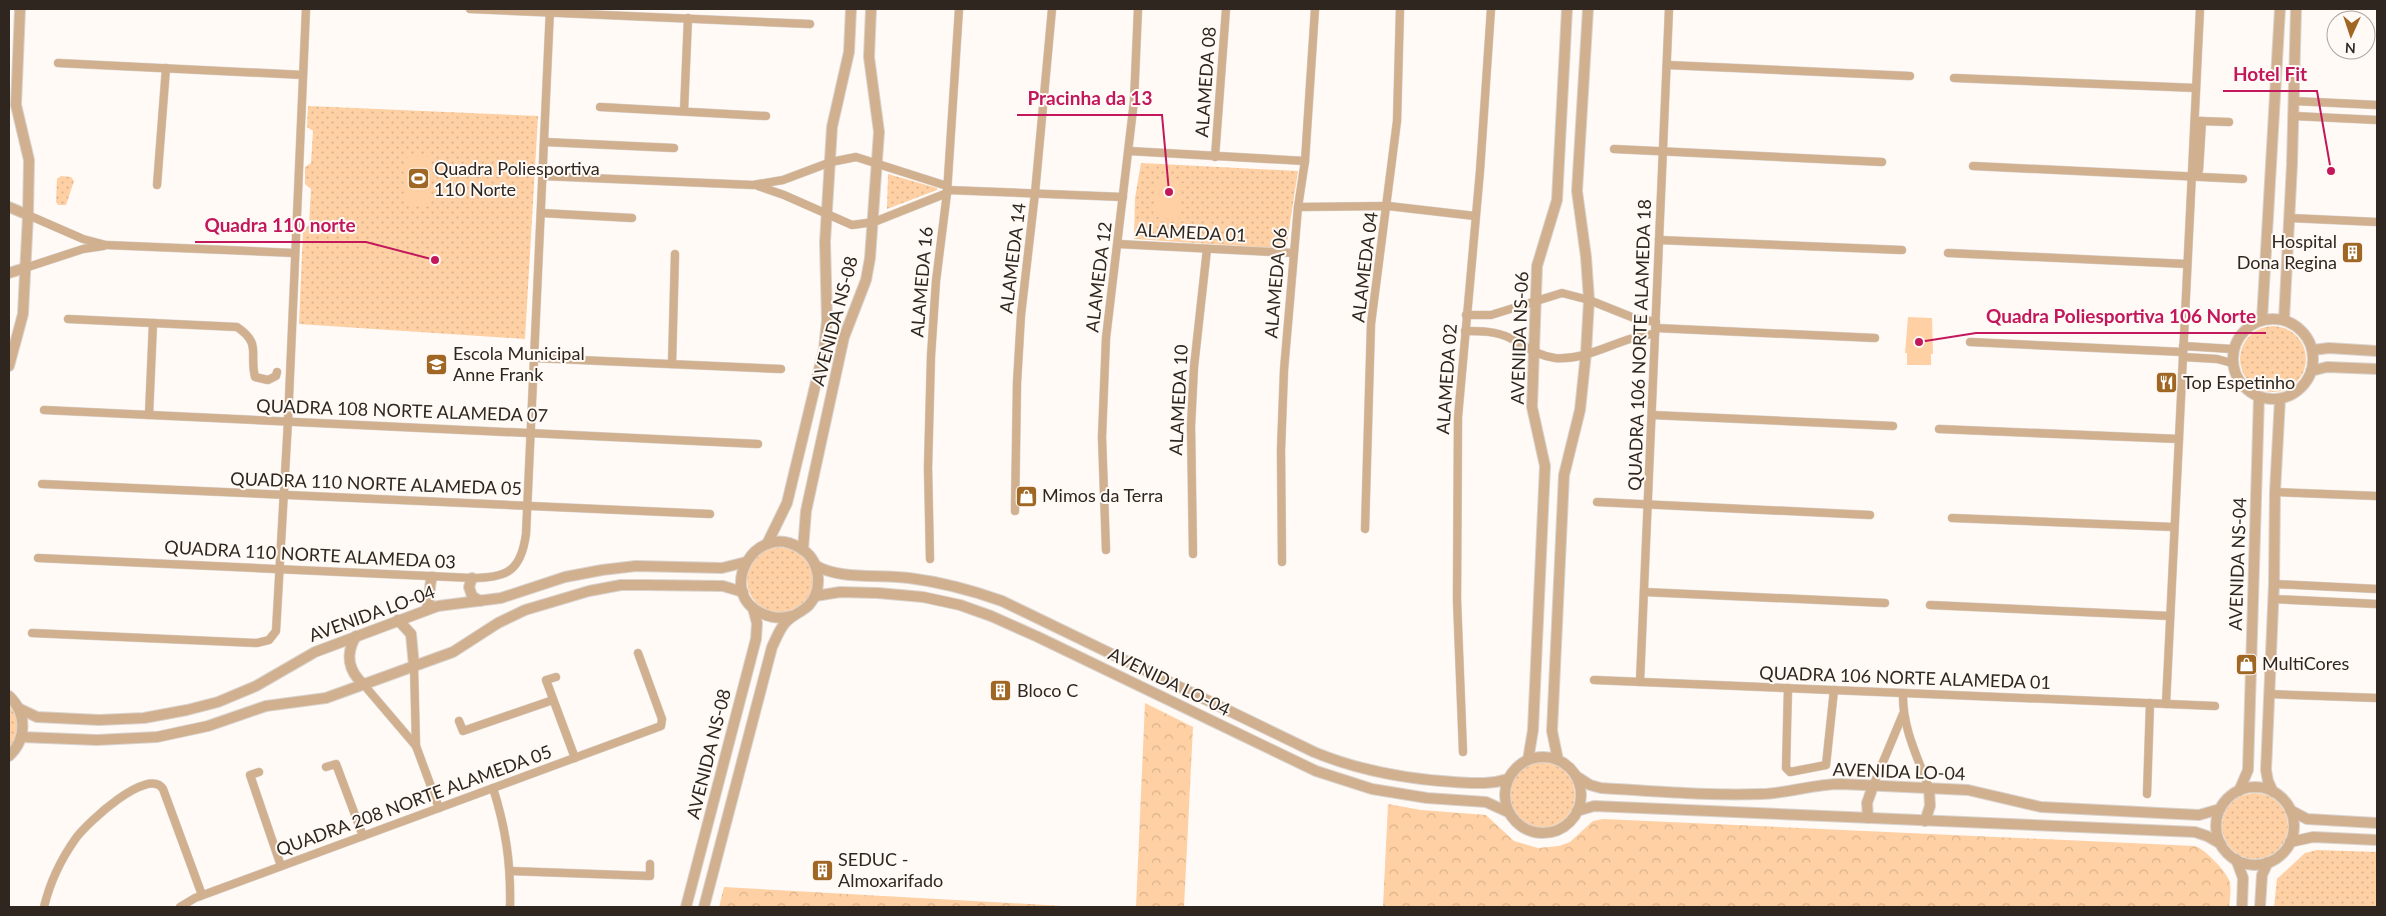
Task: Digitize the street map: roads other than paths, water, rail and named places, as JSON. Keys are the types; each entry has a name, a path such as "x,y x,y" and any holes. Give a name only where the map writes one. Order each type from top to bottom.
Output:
{"street":[{"path":"9,366 23,314 28,216 28,160 16,105 20,9"},
{"path":"32,633 263,642 269,640 276,631 285,496 306,9"},
{"path":"470,9 550,10 810,24"},
{"name":"AVENIDA NS-08","path":"746,562 753,552 768,544 787,503 824,348 827,320 825,242 832,127 848,52 851,9"},
{"name":"AVENIDA NS-08","path":"803,549 806,511 812,483 844,337 866,280 874,222 878,118 869,57 871,9"},
{"name":"ALAMEDA 16","path":"930,559 929,394 934,301 947,189 959,9"},
{"name":"ALAMEDA 14","path":"1015,511 1017,383 1020,334 1052,9"},
{"name":"ALAMEDA 12","path":"1106,550 1102,437 1107,330 1129,151 1138,9"},
{"name":"ALAMEDA 08","path":"1215,157 1226,9"},
{"name":"ALAMEDA 06","path":"1282,562 1281,411 1293,253 1305,161 1315,9"},
{"name":"ALAMEDA 04","path":"1365,529 1372,324 1397,121 1400,9"},
{"name":"ALAMEDA 02","path":"1463,752 1457,600 1458,417 1480,171 1491,9"},
{"name":"AVENIDA NS-06","path":"1528,760 1534,730 1545,466 1532,407 1536,300 1538,266 1557,200 1567,9"},
{"path":"1558,760 1552,731 1564,475 1580,410 1589,300 1586,257 1577,191 1588,9"},
{"name":"QUADRA 106 NORTE ALAMEDA 18","path":"1640,682 1669,9"},
{"path":"2200,9 2196,88 2200,170"},
{"path":"2262,320 2280,9"},
{"path":"2284,320 2294,116 2296,9"},
{"name":"QUADRA 110 NORTE ALAMEDA 03","path":"38,558 432,577 468,581 502,575 517,563 524,547 527,506 550,10"},
{"path":"684,111 688,18"},
{"path":"58,63 303,75"},
{"path":"1667,65 1910,76"},
{"path":"157,185 166,68"},
{"path":"1954,78 2196,88"},
{"path":"2294,102 2377,105"},
{"path":"600,107 766,116"},
{"path":"2294,116 2377,120"},
{"path":"2198,121 2230,122"},
{"path":"2166,704 2187,264 2192,176 2198,121"},
{"path":"545,142 674,148"},
{"path":"1614,149 1882,162"},
{"path":"1129,151 1305,161"},
{"path":"543,176 753,185 783,180 831,162 856,157 947,189 1123,197"},
{"path":"1973,166 2243,179"},
{"path":"753,185 784,195 852,225 874,222 947,189"},
{"path":"1298,207 1388,206 1475,216"},
{"path":"9,207 83,239 106,245 295,253"},
{"path":"541,213 632,218"},
{"path":"2290,218 2377,222"},
{"path":"1659,240 1902,250"},
{"name":"ALAMEDA 01","path":"1118,244 1293,253"},
{"path":"9,274 83,249 106,245"},
{"name":"ALAMEDA 10","path":"1193,554 1191,426 1194,366 1207,248"},
{"path":"1948,252 2187,264"},
{"path":"672,364 675,254"},
{"path":"1466,315 1491,315 1562,293 1589,300 1656,328 1875,338"},
{"path":"68,319 237,327 252,340 254,346 255,377 268,380 276,376 276,372"},
{"path":"2262,320 2284,320 2303,332 2313,350 2311,371 2296,392 2280,399 2258,397 2245,388 2238,380 2232,363 2232,349 2244,330 2262,320"},
{"path":"149,415 153,323"},
{"path":"1465,330 1501,335 1534,352 1554,358 1572,358 1656,328"},
{"path":"1970,342 2183,352 2232,349"},
{"path":"2313,350 2330,348 2377,351"},
{"path":"2183,352 2232,363"},
{"path":"535,358 781,369"},
{"path":"2311,371 2325,367 2377,369"},
{"name":"AVENIDA NS-04","path":"2220,809 2229,798 2239,791 2248,770 2258,397"},
{"name":"AVENIDA NS-04","path":"2280,399 2275,492 2274,584 2266,774 2273,792 2284,800 2290,810"},
{"name":"QUADRA 108 NORTE ALAMEDA 07","path":"44,410 758,444"},
{"path":"1652,415 1893,426"},
{"path":"1939,429 2179,440"},
{"name":"QUADRA 110 NORTE ALAMEDA 05","path":"42,484 710,514"},
{"path":"2275,492 2377,496"},
{"path":"1597,502 1870,514"},
{"path":"1952,518 2174,527"},
{"path":"768,544 786,543 803,549 815,565 818,581 815,596"},
{"path":"22,737 97,740 157,737 215,723 266,706 326,698 457,649 516,613 572,594 636,585 723,586 743,592 742,575 746,562"},
{"name":"AVENIDA LO-04","path":"20,709 37,717 99,720 144,718 187,710 218,702 250,689 308,655 398,620 446,604 481,601 507,596 566,577 602,570 636,566 722,568 746,562"},
{"name":"AVENIDA LO-04","path":"815,565 831,572 906,577 950,585 1002,601 1314,752 1354,767 1422,780 1490,784 1508,779"},
{"path":"421,577 429,587"},
{"path":"426,610 430,604 429,587 432,577"},
{"path":"468,581 472,596 481,601"},
{"path":"2274,584 2377,589"},
{"name":"AVENIDA NS-08","path":"686,907 756,639 758,623 753,608 743,592"},
{"name":"AVENIDA LO-04","path":"815,596 840,592 892,594 923,597 968,608 1031,633 1325,774 1360,786 1399,794 1486,802 1508,812"},
{"path":"1644,592 1885,604"},
{"name":"AVENIDA NS-08","path":"704,907 770,655 781,630 791,616 804,609 815,596"},
{"path":"2273,599 2377,604"},
{"path":"1930,605 2170,616"},
{"path":"753,608 771,617 791,616"},
{"path":"398,620 411,634 414,666 416,746 439,808"},
{"path":"356,636 350,647 349,660 352,673 416,746"},
{"name":"QUADRA 208 NORTE ALAMEDA 05","path":"180,907 191,899 575,758 662,724 638,653"},
{"path":"556,676 546,680 575,758"},
{"name":"QUADRA 106 NORTE ALAMEDA 01","path":"1594,680 2215,706"},
{"path":"1788,688 1786,768 1790,772 1826,765 1834,690"},
{"path":"1903,693 1903,714 1929,788 1930,806 1925,821"},
{"path":"2269,694 2377,698"},
{"path":"9,696 20,709 23,722 22,737 9,756"},
{"path":"459,721 463,731 553,700"},
{"path":"2147,794 2150,703"},
{"path":"1868,818 1866,814 1867,803 1903,714"},
{"path":"1544,757 1558,760 1576,776 1581,794 1578,811 1565,826 1544,833 1532,832 1521,826 1508,812 1504,796 1508,779 1514,769 1528,760 1544,757"},
{"path":"326,767 336,764 364,836"},
{"path":"259,772 250,775 281,866"},
{"name":"AVENIDA LO-04","path":"1576,776 1600,788 1726,794 1774,793 1825,784 1976,791 2041,807 2199,815 2220,809"},
{"path":"44,907 58,868 82,830 125,795 143,784 152,782 158,783 162,789 202,895"},
{"path":"2239,791 2257,787 2273,792"},
{"path":"493,788 504,824 510,871 510,907"},
{"path":"1578,811 1594,806 2195,832 2221,844 2236,859 2243,878 2242,907"},
{"path":"2220,809 2216,827 2221,844"},
{"path":"2290,810 2307,819 2377,823"},
{"path":"2236,859 2252,864 2268,862 2282,854 2290,842 2294,827 2290,810"},
{"path":"2290,842 2313,837 2377,840"},
{"path":"2260,907 2261,879 2268,862"},
{"path":"510,871 650,876 650,864"}],"place":[{"name":"Hotel Fit","path":"2331,171"},
{"name":"Quadra Poliesportiva 110 Norte","path":"418,179"},
{"name":"Pracinha da 13","path":"1169,192"},
{"name":"Hospital Dona Regina","path":"2353,252"},
{"name":"Quadra 110 norte","path":"435,260"},
{"name":"Quadra Poliesportiva 106 Norte","path":"1919,342"},
{"name":"Escola Municipal Anne Frank","path":"437,364"},
{"name":"Top Espetinho","path":"2167,383"},
{"name":"Mimos da Terra","path":"1026,496"},
{"name":"MultiCores","path":"2246,664"},
{"name":"Bloco C","path":"1001,691"},
{"name":"SEDUC - Almoxarifado","path":"822,870"}]}
